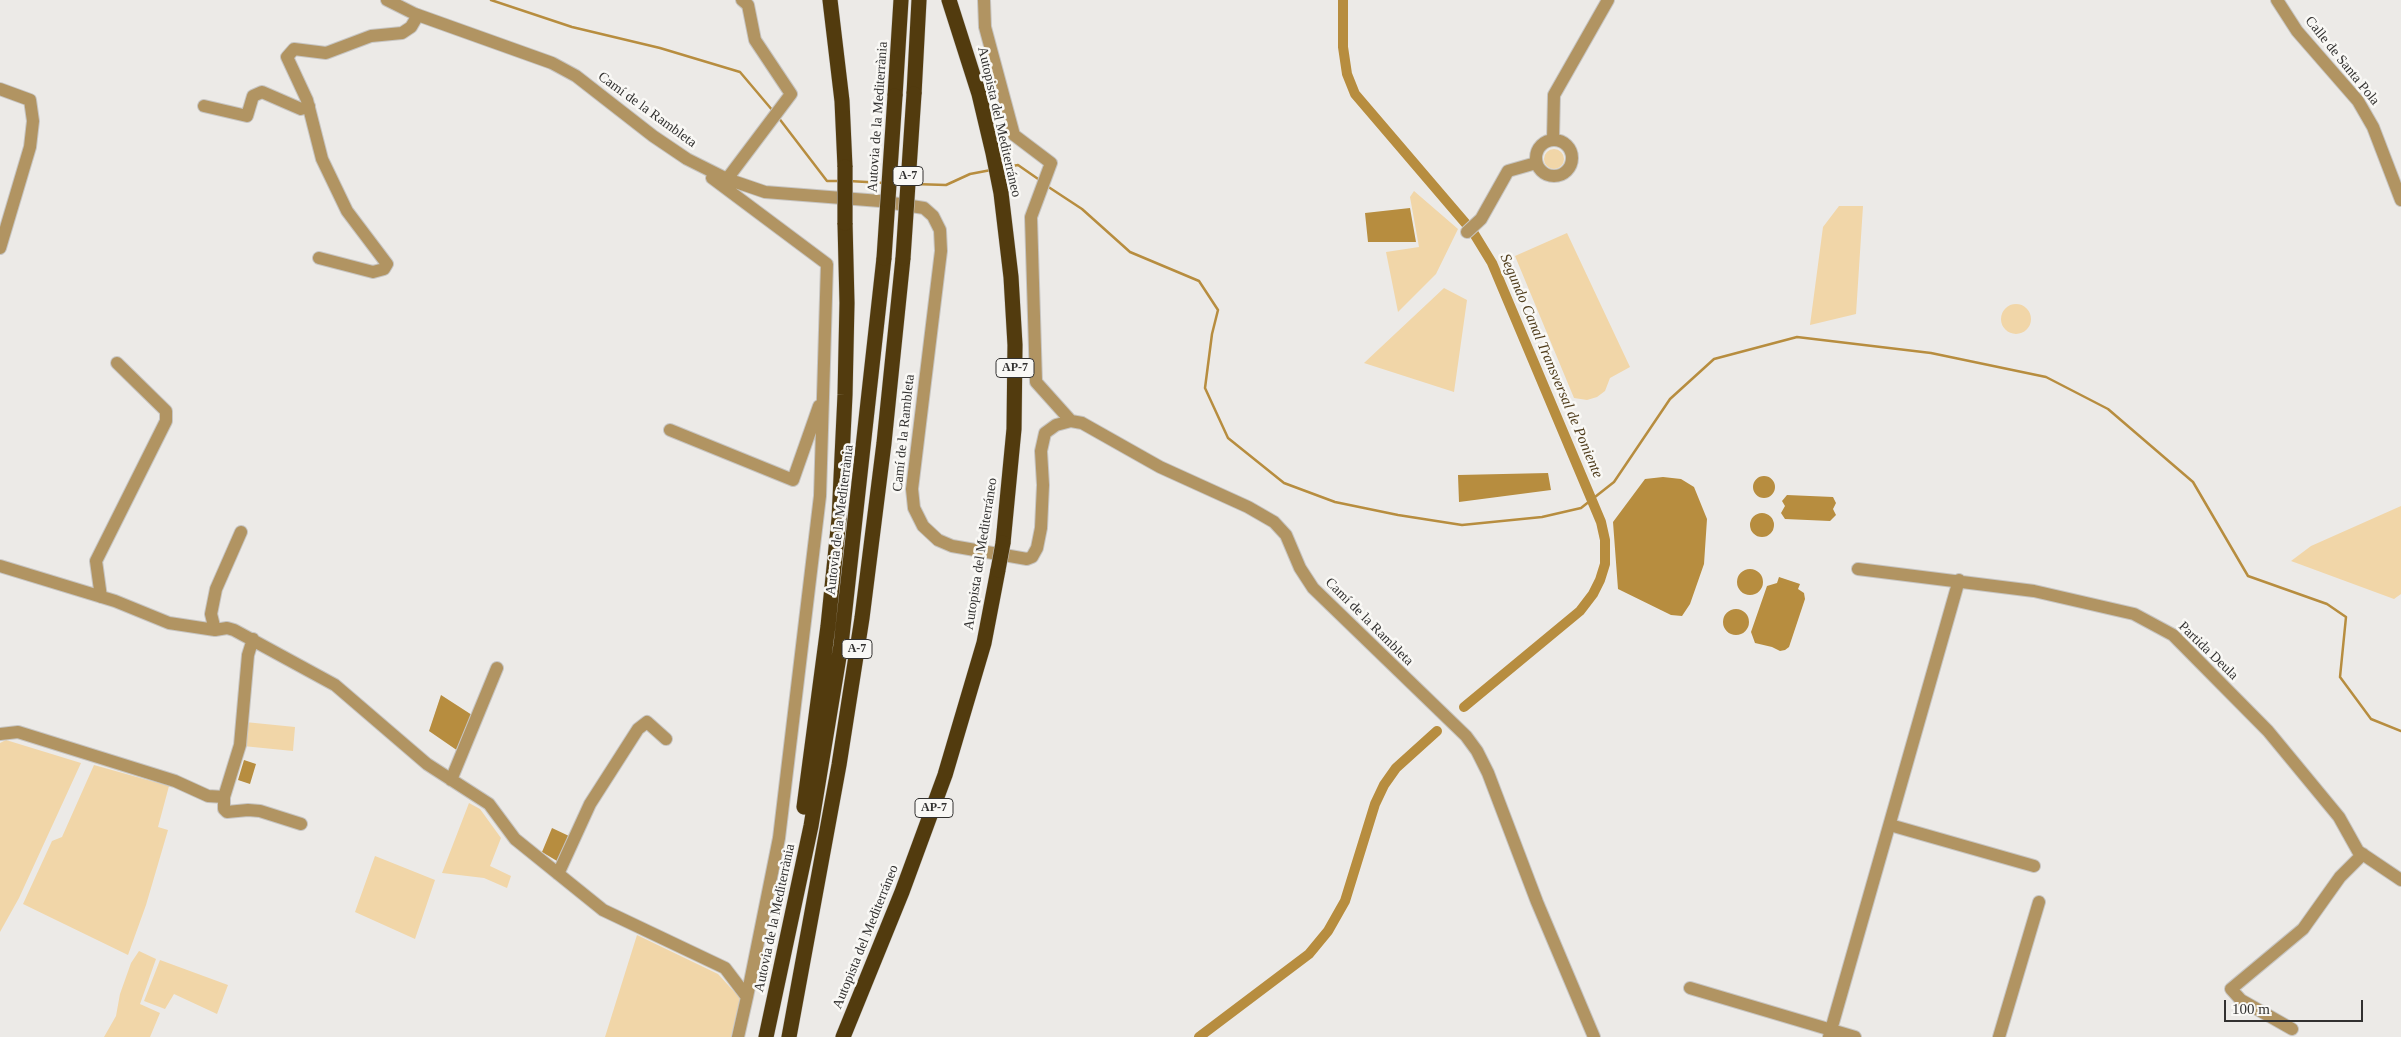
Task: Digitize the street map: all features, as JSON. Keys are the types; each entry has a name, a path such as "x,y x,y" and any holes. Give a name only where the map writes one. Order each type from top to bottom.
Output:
{"highway":[{"path":"788,927 828,626 838,519 845,386 845,168 842,101 830,0"},
{"name":"Autovia de la Mediterrània","path":"766,1037 811,826 841,645 884,258 901,0"},
{"name":"Autopista del Mediterráneo","path":"843,1037 902,892 945,774 984,643 1003,543 1014,429 1015,345 1010,277 1001,193 993,153 979,94 949,0"},
{"name":"A-7","path":"788,1037 834,793 862,618 884,443 903,258 919,2"}],"street":[{"name":"Camí de la Rambleta","path":"387,0 418,15 552,63 576,76 653,136 687,159 726,179 765,192 916,205 924,208 933,216 940,230 941,251 912,489 914,508 923,526 938,540 952,546 1027,559 1032,557 1037,548 1041,528 1041,451 1045,433 1056,425 1070,421 1082,423 1160,467 1248,507 1274,522 1286,535 1300,568 1313,588 1466,736 1488,773 1537,902 1594,1037"},
{"path":"726,179 791,94 755,40 748,5 742,0"},
{"path":"984,0 985,27 1014,135 1051,163 1031,217 1036,382 1070,421"},
{"path":"1553,140 1554,95 1608,0"},
{"name":"Calle de Santa Pola","path":"2277,0 2297,31 2358,101 2374,127 2401,200"},
{"path":"320,258 373,272 384,269 387,264 347,211 322,159 309,106 287,57 290,51 294,49 326,53 371,36 402,32 411,27 418,15"},
{"path":"0,89 30,100 33,121 30,147 0,248"},
{"path":"204,106 247,116 253,96 262,92 301,109 309,106"},
{"path":"1553,140 1559,141 1570,149 1572,156 1569,168 1559,176 1543,173 1536,163 1536,157 1541,146 1553,140"},
{"path":"687,159 827,264 820,496 779,838 738,1037"},
{"path":"1471,228 1481,219 1508,171 1536,163"},
{"path":"100,597 96,561 166,421 166,411 117,363"},
{"path":"670,430 793,480 823,394"},
{"path":"214,630 212,614 216,588 241,532"},
{"path":"0,566 115,600 169,623 214,630 234,630 335,685 427,764 489,804 515,839 603,910 724,968 746,997"},
{"name":"Partida Deula","path":"1858,569 1959,580 2034,591 2134,614 2173,635 2268,731 2339,818 2358,850 2401,880"},
{"path":"1830,1033 1959,580"},
{"path":"253,639 246,664 240,745 224,797 224,810 227,812 260,811 301,824"},
{"path":"451,780 497,668"},
{"path":"558,874 590,804 638,729 647,722 666,739"},
{"path":"0,734 18,732 64,748 176,781 208,796 224,797"},
{"path":"1890,825 2034,866"},
{"path":"2292,1029 2241,1000 2231,990 2303,929 2340,877 2363,854"},
{"path":"1999,1037 2038,902"},
{"path":"1690,988 1830,1033 1856,1037"}],"shaded area":[{"path":"1554,149 1561,152 1564,159 1561,166 1554,169 1547,166 1544,159 1547,152"},
{"path":"1414,191 1458,229 1436,274 1398,312 1386,252 1419,247 1410,197"},
{"path":"1839,206 1863,206 1856,314 1810,325 1823,227"},
{"path":"1410,208 1416,242 1368,242 1365,213"},
{"path":"1567,233 1630,367 1610,378 1605,391 1597,397 1587,400 1574,398 1515,256"},
{"path":"1444,288 1467,300 1454,392 1364,363"},
{"path":"2016,304 2027,308 2031,319 2027,330 2016,334 2005,330 2001,319 2005,308"},
{"path":"1548,473 1551,490 1459,502 1458,475"},
{"path":"1760,476 1768,476 1775,483 1775,491 1768,498 1760,498 1753,491 1753,483"},
{"path":"1663,477 1681,479 1694,487 1707,519 1704,564 1690,604 1682,616 1671,615 1618,589 1613,522 1645,479"},
{"path":"1787,495 1833,497 1836,503 1833,509 1836,515 1830,521 1785,519 1781,513 1785,506 1782,501"},
{"path":"2401,506 2401,594 2394,599 2291,561 2311,546"},
{"path":"1762,513 1767,514 1773,520 1773,530 1767,536 1762,537 1757,536 1751,530 1750,525 1751,520 1757,514"},
{"path":"1750,569 1760,572 1763,582 1760,592 1750,595 1740,592 1737,582 1740,572"},
{"path":"1779,577 1800,584 1798,589 1804,593 1805,599 1789,647 1780,651 1755,643 1751,632 1767,586 1777,583"},
{"path":"1736,609 1745,613 1749,622 1745,631 1736,635 1727,631 1723,622 1727,613"},
{"path":"441,695 472,715 458,751 429,731"},
{"path":"245,722 295,727 293,751 243,746"},
{"path":"6,740 81,763 19,898 0,932 0,743"},
{"path":"244,760 256,764 250,784 238,780"},
{"path":"94,765 169,786 158,827 168,830 146,905 128,955 23,904 52,841 62,837"},
{"path":"469,803 480,809 501,838 490,866 511,876 507,888 484,878 442,873"},
{"path":"552,828 569,836 557,861 542,852"},
{"path":"375,856 435,880 415,939 355,912"},
{"path":"637,935 718,974 740,998 731,1037 605,1037"},
{"path":"139,951 156,959 140,1004 160,1013 150,1037 104,1037 116,1016 120,994 131,963"},
{"path":"160,960 228,985 217,1014 174,994 165,1009 144,1001"}],"waterway":[{"path":"491,0 572,27 660,48 740,72 773,111"},
{"name":"Segundo Canal Transversal de Poniente","path":"1343,0 1343,47 1347,74 1355,94 1473,232 1492,263 1601,522 1605,540 1605,564 1600,580 1593,594 1580,611 1464,707"},
{"path":"778,117 827,181 839,181"},
{"path":"1001,168 1018,165 1041,181"},
{"path":"914,184 946,185 970,174 991,170"},
{"path":"849,181 884,183"},
{"path":"1047,186 1082,209 1130,252 1199,281 1218,310 1212,334 1205,388 1228,438 1284,483 1335,502 1398,515 1462,525 1542,517 1581,508 1614,482 1670,399 1714,359 1797,337 1931,353 2046,377 2108,409 2193,482 2248,576 2327,604 2346,617 2340,677 2371,719 2401,731"},
{"path":"1199,1037 1309,954 1328,931 1345,901 1375,804 1384,785 1396,768 1437,731"}]}
